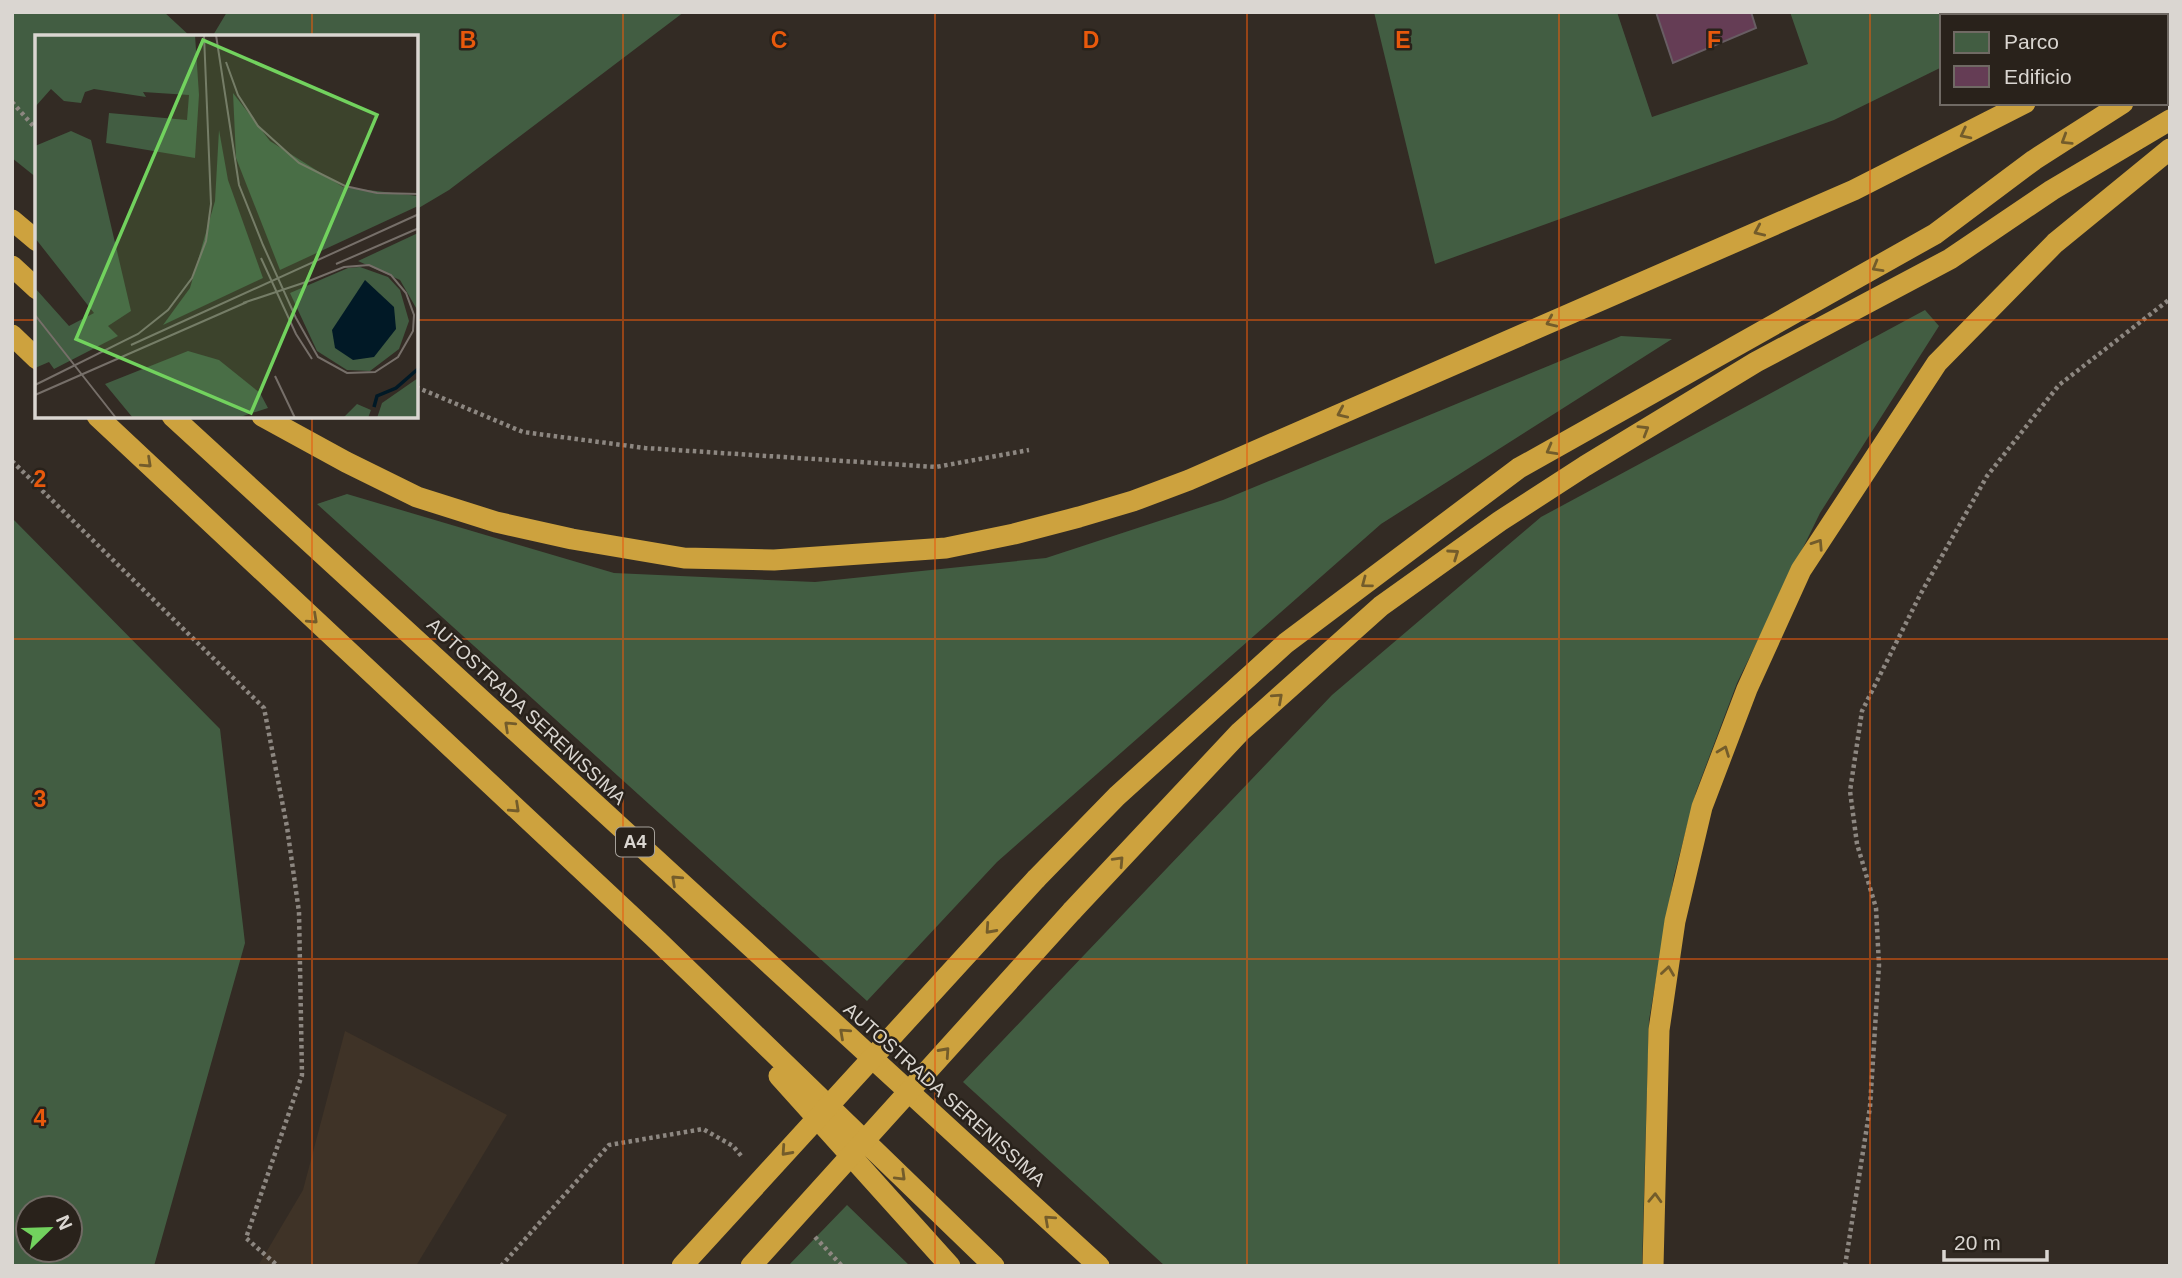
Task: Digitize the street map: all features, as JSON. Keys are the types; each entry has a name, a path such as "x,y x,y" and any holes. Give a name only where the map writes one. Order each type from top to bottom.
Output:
{"highway":[{"path":"266,418 346,462 417,496 496,522 572,539 684,558 710,559 774,560 946,548 1079,517 1189,480 1854,190 2021,105"},
{"path":"682,1266 1036,879 1117,796 1286,643 1519,468 1935,234 2034,160 2120,105"},
{"path":"751,1266 1072,911 1240,732 1381,606 1500,521 1585,466 1756,362 1950,258 2052,190 2170,120"},
{"path":"1653,1266 1660,1030 1675,921 1702,807 1747,690 1801,570 1937,363 2055,243 2170,149"},
{"path":"12,220 35,239"},
{"path":"12,266 35,287"},
{"path":"12,335 35,357"},
{"path":"99,418 658,942 994,1266"},
{"name":"AUTOSTRADA SERENISSIMA","path":"174,418 1099,1266"},
{"path":"658,942 950,1266"}],"path":[{"path":"12,102 35,128"},
{"path":"1845,1266 1870,1107 1879,965 1876,908 1857,844 1850,791 1863,711 1920,595 1987,476 2059,385 2170,299"},
{"path":"418,388 523,432 645,448 936,467 1029,450"},
{"path":"12,461 264,708 287,827 299,912 302,1075 246,1238 278,1266"},
{"path":"502,1266 609,1145 704,1129 733,1146 751,1166"},
{"path":"814,1236 842,1266"}],"shaded area":[{"path":"345,1031 507,1115 416,1266 258,1266 303,1190"}],"green space":[{"path":"12,12 164,12 189,35 35,35 35,176 12,158"},
{"path":"227,12 684,12 449,190 418,208 418,35 213,35"},
{"path":"1374,12 1617,12 1652,117 1808,64 1790,12 2053,12 1940,14 1940,68 1834,120 1435,264"},
{"path":"1925,310 1939,326 1820,513 1737,683 1696,792 1674,876 1649,1020 1642,1266 1165,1266 963,1082 1332,695 1541,517"},
{"path":"1621,336 1672,339 1381,524 997,862 867,1001 317,504 347,494 614,573 815,582 1046,558 1223,500"},
{"path":"12,518 220,729 245,943 154,1266 12,1266"},
{"path":"847,1205 910,1266 788,1266"}],"building":[{"path":"1656,12 1751,12 1756,28 1673,63"}]}
